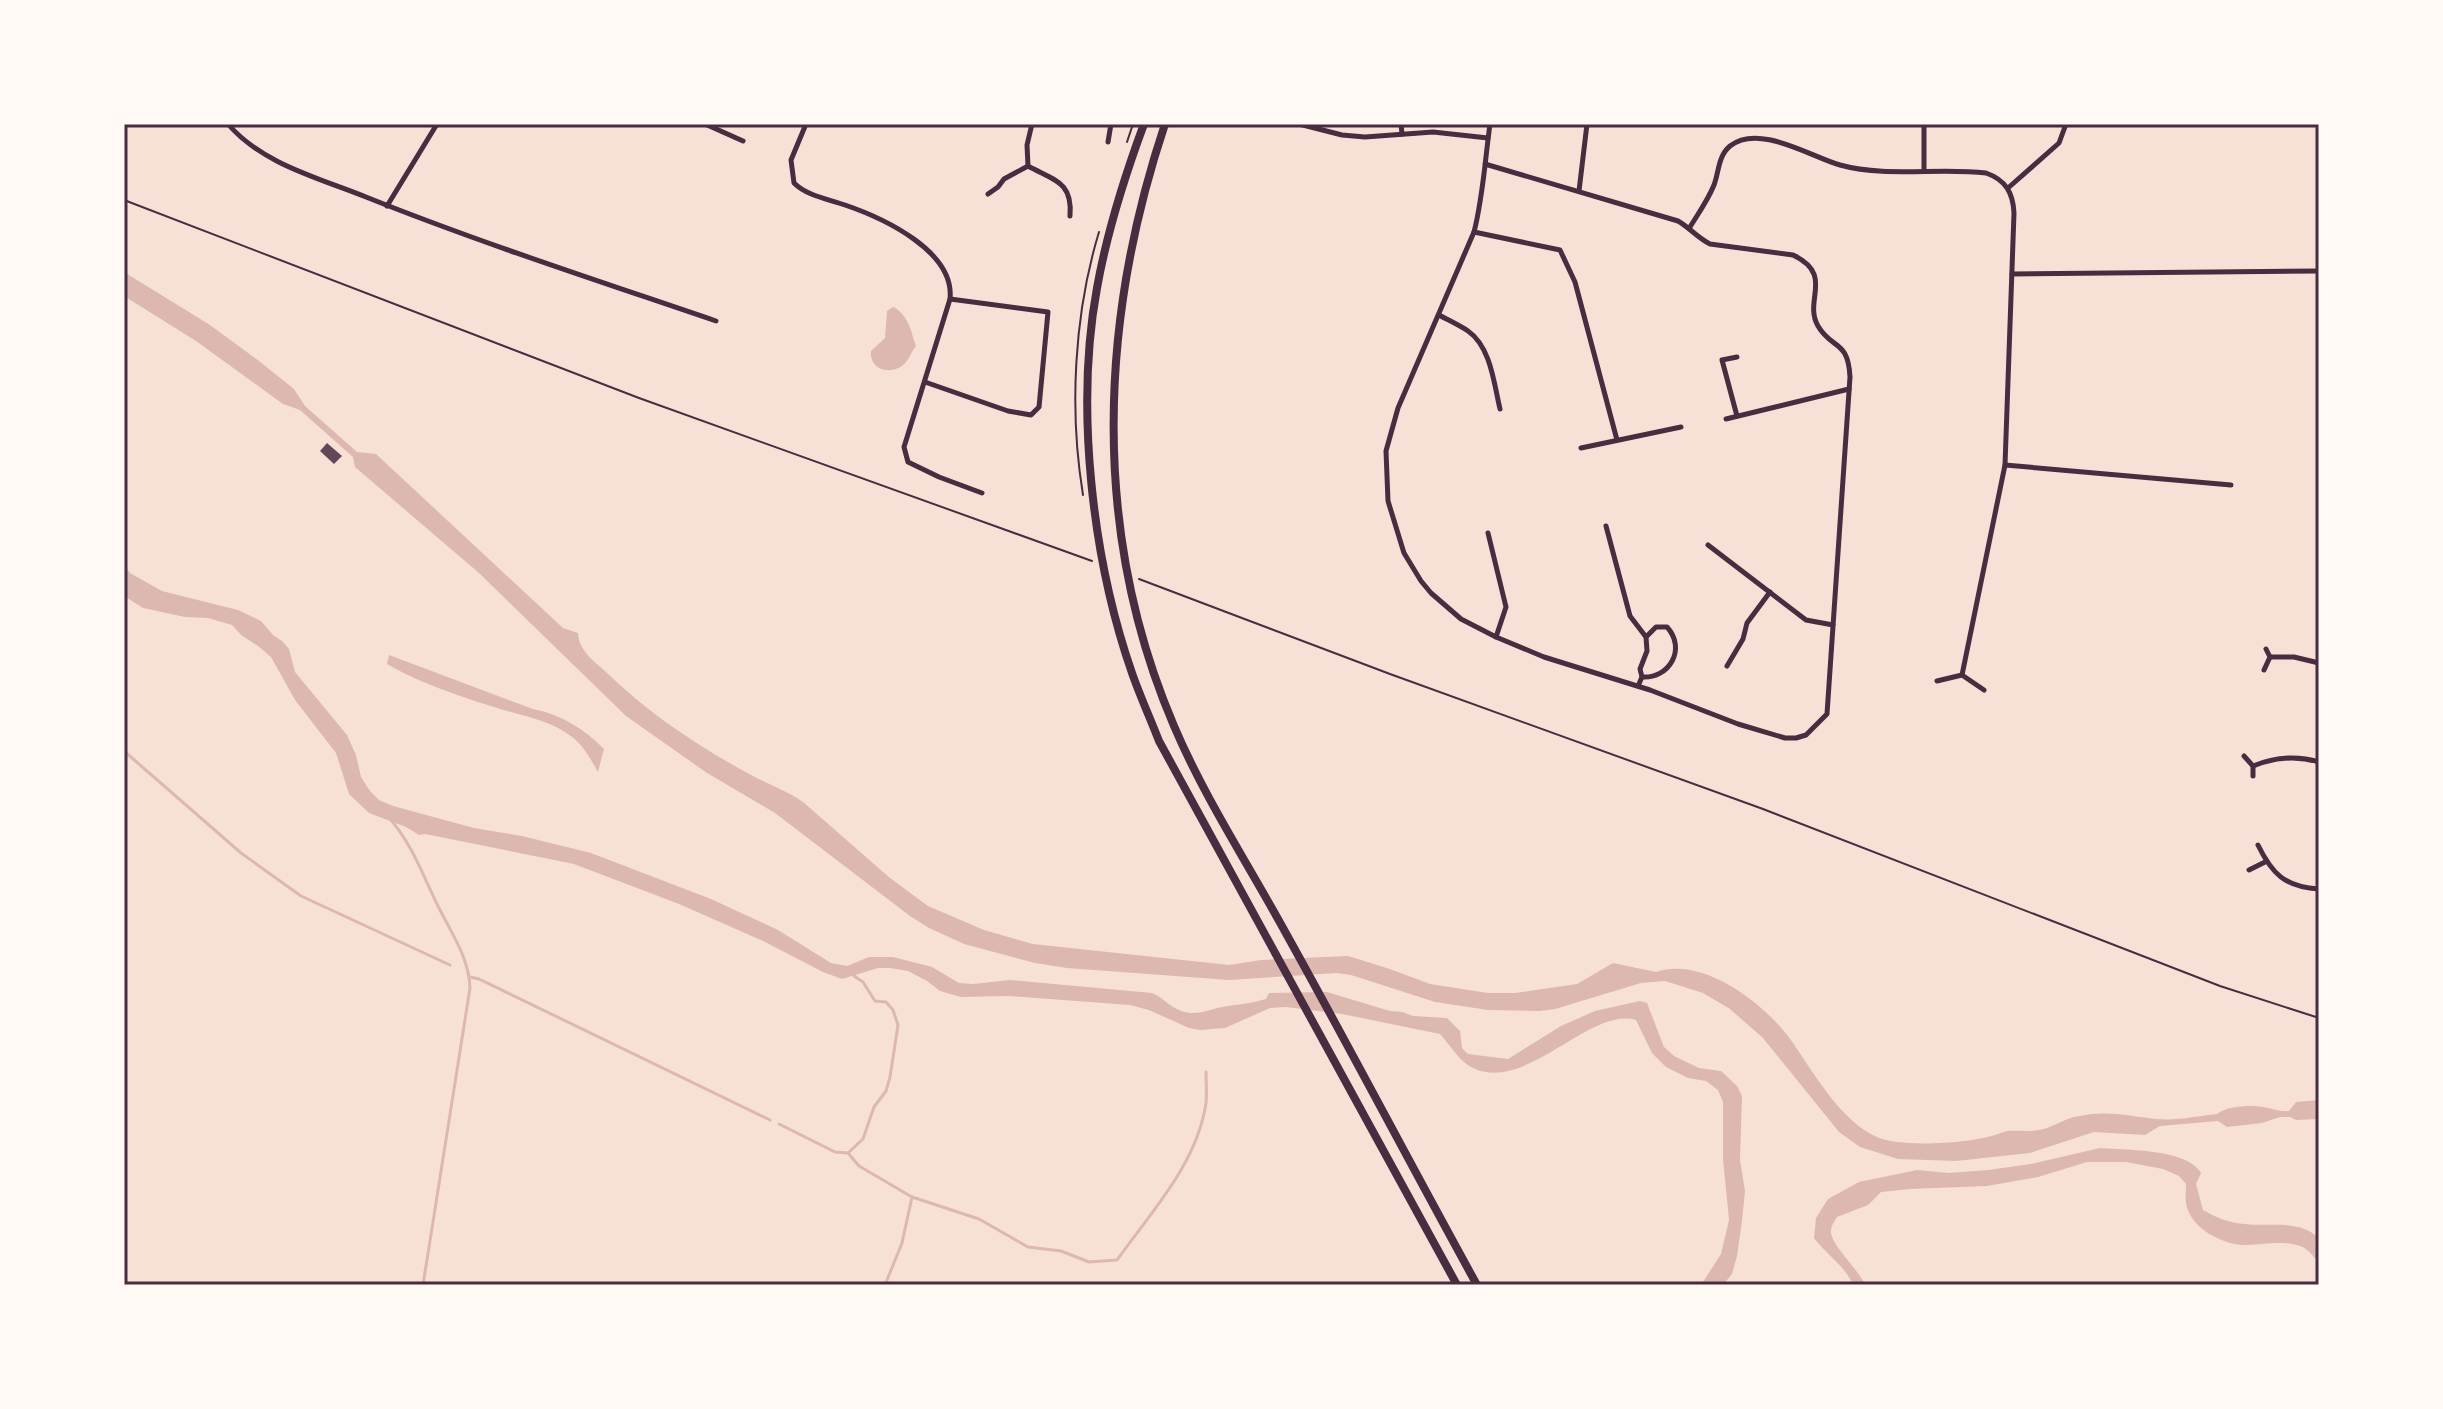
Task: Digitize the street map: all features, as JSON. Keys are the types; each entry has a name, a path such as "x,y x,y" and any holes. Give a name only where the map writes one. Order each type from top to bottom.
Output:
{"highway":[{"path":"1144,124 1110,229 1096,290 1087,379 1091,468 1099,541 1111,599 1132,672 1159,741 1457,1285"},
{"path":"1165,124 1143,194 1130,252 1118,339 1113,433 1117,508 1133,600 1151,665 1175,728 1215,807 1477,1285"}],"street":[{"path":"228,124 250,146 277,161 387,206 464,236 716,321"},
{"path":"387,206 437,124"},
{"path":"705,124 743,141"},
{"path":"806,124 791,160 794,183 806,192 850,207 903,232 946,271 950,299 904,447 908,462 982,493"},
{"path":"1028,166 1027,145 1032,124"},
{"path":"1108,142 1111,124"},
{"path":"1299,124 1342,135 1383,137 1433,132 1488,138"},
{"path":"1401,124 1402,134"},
{"path":"1485,164 1678,221 1710,244 1793,255 1811,268 1815,278 1815,316 1820,329 1845,352 1849,365 1849,389 1827,714 1806,735 1785,738 1738,724 1638,686 1544,657 1496,637 1461,619 1431,593 1404,553 1388,501 1385,461 1391,429 1474,232 1490,124"},
{"path":"1579,191 1587,124"},
{"path":"1924,124 1924,171"},
{"path":"2008,188 2059,143 2066,124"},
{"path":"1690,227 1714,183 1723,154 1740,141 1783,143 1841,165 1876,170 1986,173 1995,176 2008,188 2014,213 2005,465 1962,675"},
{"path":"988,194 1004,179 1028,166"},
{"path":"1028,166 1061,182 1071,203 1070,216"},
{"path":"1474,232 1560,250 1575,282 1617,440"},
{"path":"2012,274 2319,271"},
{"path":"925,382 1008,411 1031,415 1039,407 1048,312 950,299"},
{"path":"1439,315 1471,333 1482,347 1500,409"},
{"path":"1737,357 1722,360 1737,416"},
{"path":"1726,419 1849,389"},
{"path":"1581,448 1681,427"},
{"path":"2005,465 2231,485"},
{"path":"1606,526 1630,616 1646,637 1647,651 1638,686"},
{"path":"1488,533 1506,607 1496,637"},
{"path":"1708,545 1810,622 1833,625"},
{"path":"1727,666 1743,639 1747,623 1770,592"},
{"path":"1642,677 1650,678 1662,673 1673,661 1676,651 1674,636 1667,627 1656,627 1646,637"},
{"path":"2266,649 2270,657"},
{"path":"2270,657 2294,657 2319,663"},
{"path":"2264,670 2270,657"},
{"path":"1937,681 1962,675 1984,690"},
{"path":"2244,756 2253,766 2253,776"},
{"path":"2253,766 2271,759 2318,759"},
{"path":"2258,845 2265,862 2280,877 2301,888 2319,889"},
{"path":"2249,870 2265,862"}],"path":[{"path":"124,200 639,398 1097,563"},
{"path":"1140,580 1763,809 2220,986 2319,1018"}],"shaded area":[{"path":"124,272 210,325 259,361 294,389 305,406 357,452 376,454 563,628 578,633 588,655 654,713 724,760 803,802 890,878 928,906 984,930 1033,944 1229,965 1261,960 1348,956 1430,984 1488,993 1515,993 1577,984 1613,963 1656,972 1675,969 1694,971 1733,987 1768,1014 1793,1043 1840,1109 1864,1130 1877,1137 1901,1142 1951,1142 1980,1139 2008,1131 2035,1131 2090,1114 2172,1119 2217,1114 2245,1106 2289,1111 2296,1102 2319,1100 2319,1119 2280,1117 2262,1123 2227,1127 2218,1121 2160,1126 2145,1135 2094,1132 2030,1153 1956,1161 1898,1159 1860,1147 1839,1132 1763,1038 1730,1009 1703,993 1665,981 1641,983 1555,1009 1488,1010 1435,1002 1336,973 1229,980 1067,968 964,944 910,916 775,813 707,773 626,716 479,573 355,467 353,457 300,410 283,404 196,341 124,296"},
{"path":"893,307 906,319 916,346 905,363 888,370 874,363 871,351 885,338 887,311"},
{"path":"124,565 130,573 162,591 238,610 261,621 289,649 295,672 347,735 361,777 379,800 474,828 591,853 711,899 778,930 831,963 847,966 869,957 893,957 932,967 959,983 1010,980 1152,993 1175,1008 1191,1013 1266,999 1269,993 1327,992 1413,1016 1447,1018 1460,1031 1462,1048 1468,1054 1508,1059 1561,1026 1595,1011 1640,1001 1647,1003 1664,1047 1674,1056 1699,1068 1721,1071 1737,1086 1742,1096 1740,1160 1745,1191 1732,1274 1723,1285 1701,1285 1721,1254 1729,1220 1723,1159 1723,1102 1718,1090 1706,1081 1688,1078 1666,1067 1652,1053 1636,1020 1618,1019 1599,1025 1537,1060 1495,1073 1470,1066 1440,1034 1342,1014 1270,1008 1225,1028 1200,1030 1130,1005 1009,996 961,997 940,991 908,971 890,968 878,968 842,979 679,904 574,864 419,835 369,813 349,794 336,753 295,700 271,657 232,625 143,608 124,596"},
{"path":"389,655 572,723 604,749 598,772 587,753 564,731 546,722 427,684 387,664"},
{"path":"2100,1148 2140,1150 2183,1159 2201,1173 2196,1184 2203,1210 2234,1223 2303,1228 2319,1238 2319,1262 2306,1249 2293,1244 2244,1245 2217,1238 2200,1227 2189,1212 2186,1184 2179,1176 2163,1169 2126,1162 2087,1162 2038,1177 1987,1186 1881,1192 1868,1205 1837,1217 1831,1229 1834,1241 1865,1285 1853,1285 1846,1272 1814,1238 1816,1218 1828,1199 1859,1182 1917,1170 1949,1173 2031,1164"}],"building":[{"path":"327,443 342,456 334,464 320,451"}],"waterway":[{"path":"124,751 241,853 301,896 450,965"},
{"path":"391,820 412,851 459,946 467,966 470,988 423,1285"},
{"path":"854,976 863,982 875,1001 886,1002 893,1010 898,1025 886,1091 874,1107 863,1139 848,1153 859,1166 912,1197 902,1243 885,1285"},
{"path":"470,977 770,1120"},
{"path":"912,1197 979,1219 1028,1247 1061,1251 1089,1262 1117,1260 1171,1186 1193,1147 1206,1103 1206,1072"},
{"path":"779,1124 835,1152 848,1153"}]}
